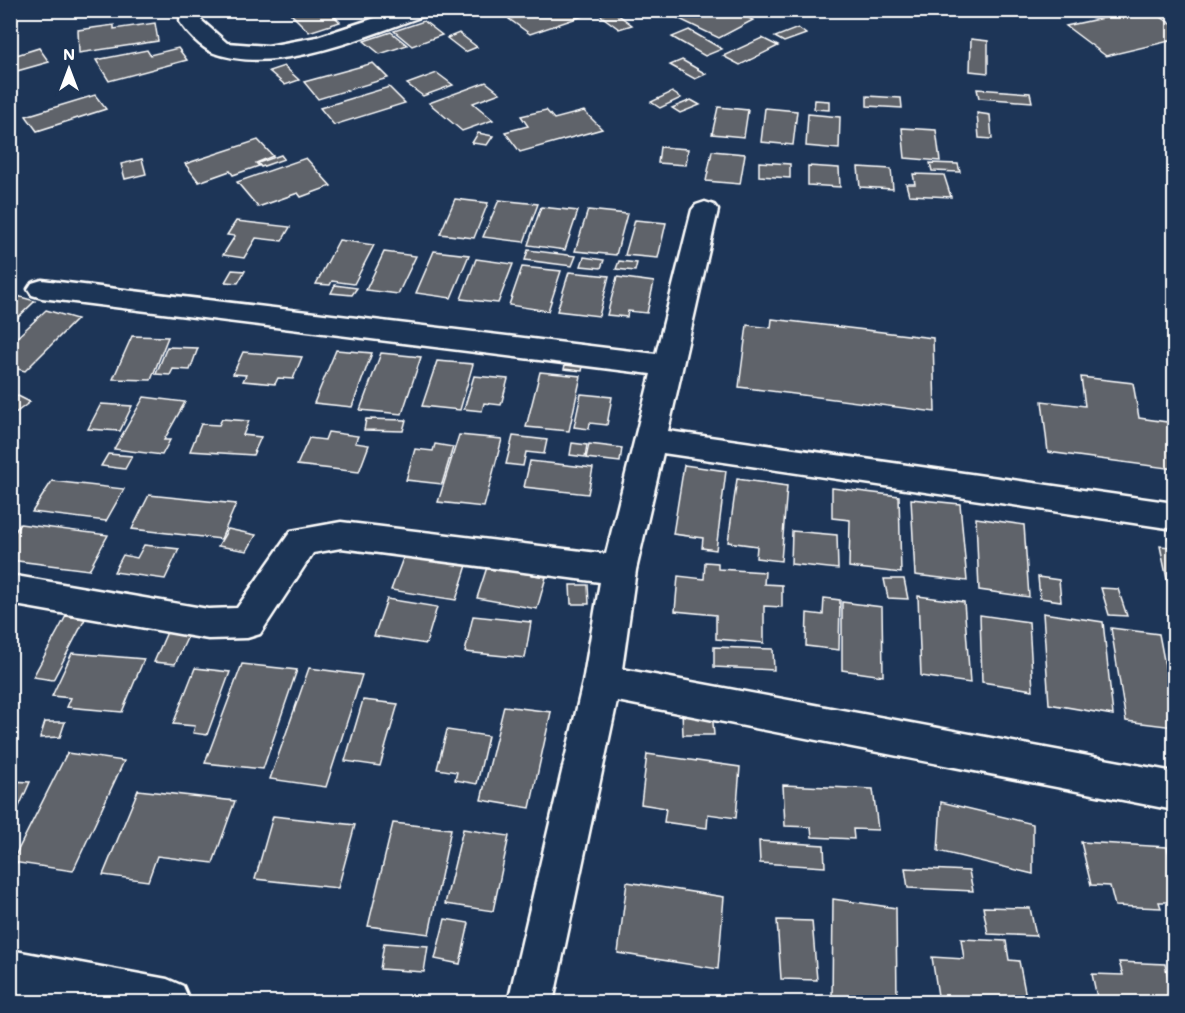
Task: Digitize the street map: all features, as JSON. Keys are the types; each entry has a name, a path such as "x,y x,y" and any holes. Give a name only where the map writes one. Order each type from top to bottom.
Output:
{"street":[{"path":"191,10 190,22 219,47 246,54 296,50 422,10"},
{"path":"531,1002 602,682 620,570 705,210"},
{"path":"42,289 667,366"},
{"path":"652,440 1174,516"},
{"path":"10,589 208,624 248,623 303,541 341,535 620,570"},
{"path":"602,682 1174,790"},
{"path":"10,972 167,1002"}],"building":[{"path":"287,10 328,10 340,22 309,32"},
{"path":"536,10 584,10 589,14 530,34 509,19"},
{"path":"673,10 732,10 753,20 719,38 667,13"},
{"path":"613,11 632,25 619,29 600,15"},
{"path":"1131,12 1138,16 1155,13 1174,26 1174,40 1106,56 1066,26"},
{"path":"424,21 442,35 412,46 394,31"},
{"path":"155,23 158,41 79,53 78,30 114,25 114,29"},
{"path":"798,28 806,34 784,42 775,37"},
{"path":"689,30 722,49 705,56 672,37"},
{"path":"391,32 407,45 380,54 364,41"},
{"path":"459,33 477,47 465,52 447,38"},
{"path":"762,38 778,46 740,65 723,56"},
{"path":"971,39 988,41 988,73 970,71"},
{"path":"39,48 49,62 10,73 10,57"},
{"path":"178,48 187,60 109,81 96,60 147,50 150,55"},
{"path":"682,60 706,74 695,79 670,65"},
{"path":"373,63 388,78 318,99 304,82"},
{"path":"284,66 299,80 285,85 269,71"},
{"path":"437,73 453,85 423,96 407,84"},
{"path":"486,82 500,93 473,103 493,120 462,131 429,103"},
{"path":"389,87 405,103 334,125 320,108"},
{"path":"977,89 1030,93 1032,102 979,98"},
{"path":"672,92 681,98 660,108 651,102"},
{"path":"95,95 106,109 37,131 26,116"},
{"path":"867,96 901,98 902,108 867,106"},
{"path":"691,100 700,105 680,113 672,108"},
{"path":"815,100 829,101 829,110 814,109"},
{"path":"718,107 748,110 744,137 712,134"},
{"path":"765,108 797,111 793,145 761,142"},
{"path":"546,110 554,119 584,111 602,129 520,152 505,132 528,126 521,116"},
{"path":"977,113 990,115 992,139 979,138"},
{"path":"808,114 840,117 839,149 806,146"},
{"path":"902,128 936,130 940,161 905,158"},
{"path":"478,133 493,136 487,145 472,143"},
{"path":"258,140 273,156 256,163 259,166 233,175 230,171 199,182 185,164"},
{"path":"660,147 688,149 686,165 658,163"},
{"path":"712,151 745,154 740,184 706,181"},
{"path":"281,155 284,159 261,167 258,163"},
{"path":"306,158 331,186 301,197 298,193 258,207 237,182"},
{"path":"142,159 146,174 125,179 121,164"},
{"path":"759,162 790,164 790,178 759,176"},
{"path":"930,163 958,164 960,172 932,171"},
{"path":"808,166 839,168 840,187 808,185"},
{"path":"858,167 891,169 893,189 860,187"},
{"path":"913,174 944,175 951,197 909,195 906,184 915,184"},
{"path":"455,199 488,203 474,238 440,234"},
{"path":"499,200 538,204 524,242 483,237"},
{"path":"541,207 578,211 565,250 528,245"},
{"path":"588,210 627,214 616,255 575,251"},
{"path":"635,220 666,223 658,258 625,255"},
{"path":"236,221 290,227 282,241 256,238 244,258 223,255 235,236 227,235"},
{"path":"339,240 374,245 354,284 332,281 330,285 316,284"},
{"path":"528,250 576,256 572,266 525,260"},
{"path":"434,251 469,255 451,298 416,293"},
{"path":"384,252 416,256 398,294 366,290"},
{"path":"584,257 604,260 601,268 581,266"},
{"path":"476,259 513,264 498,303 461,299"},
{"path":"619,261 637,263 635,271 616,269"},
{"path":"522,267 561,271 548,311 509,305"},
{"path":"232,270 245,271 238,283 225,282"},
{"path":"569,272 609,276 599,316 557,311"},
{"path":"617,277 654,282 647,313 628,311 627,317 607,315"},
{"path":"335,285 357,288 352,295 331,293"},
{"path":"10,294 35,301 10,325"},
{"path":"46,310 77,319 25,371 10,367 10,344"},
{"path":"772,319 933,338 935,412 739,387 747,325 771,328"},
{"path":"132,336 168,337 151,380 113,379"},
{"path":"167,347 198,348 190,370 173,369 170,375 156,374"},
{"path":"336,350 372,353 352,407 314,403"},
{"path":"243,352 302,357 293,379 278,378 275,384 243,381 246,375 233,374"},
{"path":"381,353 421,357 402,414 360,410"},
{"path":"437,361 473,364 460,410 422,406"},
{"path":"566,361 584,362 582,371 564,369"},
{"path":"540,372 581,376 569,431 526,427"},
{"path":"474,376 508,379 501,405 484,403 482,411 464,409"},
{"path":"1081,377 1133,383 1139,418 1174,423 1174,469 1048,452 1042,401 1085,406"},
{"path":"10,392 30,402 10,417"},
{"path":"581,394 612,397 607,425 590,423 589,429 574,427"},
{"path":"144,397 185,402 164,440 170,440 162,455 114,449"},
{"path":"101,404 132,406 120,431 88,429"},
{"path":"222,419 249,421 243,435 261,437 253,455 190,451 201,424 219,425"},
{"path":"366,419 406,420 403,431 364,430"},
{"path":"328,432 358,436 355,443 369,445 359,472 297,465 309,438 325,440"},
{"path":"459,435 502,439 484,507 438,502"},
{"path":"513,436 547,440 544,454 526,452 523,466 506,464"},
{"path":"572,443 587,445 585,457 570,455"},
{"path":"435,444 453,447 442,484 406,480 415,449 433,451"},
{"path":"589,444 622,448 620,462 586,458"},
{"path":"108,454 132,456 125,469 101,466"},
{"path":"530,461 593,468 588,494 524,487"},
{"path":"684,465 726,471 716,550 702,548 703,538 673,534"},
{"path":"737,479 787,486 781,561 756,558 757,546 728,542"},
{"path":"52,481 124,489 106,521 32,512"},
{"path":"832,488 899,496 901,573 849,567 850,520 832,518"},
{"path":"149,495 236,504 221,539 132,529"},
{"path":"911,499 960,504 967,581 915,575"},
{"path":"976,518 1024,525 1029,597 979,590"},
{"path":"20,524 108,535 89,570 10,560 10,539"},
{"path":"228,529 256,535 247,551 218,546"},
{"path":"792,531 837,535 838,569 791,564"},
{"path":"1168,538 1174,539 1174,612 1160,546 1171,547"},
{"path":"144,545 179,549 165,579 114,572 123,555 137,558"},
{"path":"405,553 468,562 456,600 391,590"},
{"path":"705,562 718,563 718,569 765,572 764,584 782,585 782,607 764,606 764,643 716,639 716,615 675,611 678,576 704,579"},
{"path":"487,567 546,577 537,609 477,598"},
{"path":"1038,577 1059,580 1061,601 1040,598"},
{"path":"884,579 904,579 908,599 888,598"},
{"path":"570,585 588,585 589,604 571,604"},
{"path":"1101,588 1118,589 1127,616 1109,615"},
{"path":"918,596 964,602 970,683 921,676"},
{"path":"824,598 840,600 839,650 806,646 807,613 823,615"},
{"path":"387,599 437,607 426,644 374,636"},
{"path":"842,602 882,607 883,676 842,670"},
{"path":"1043,613 1103,622 1113,715 1049,704"},
{"path":"980,615 1029,622 1033,690 982,682"},
{"path":"66,616 85,619 53,680 33,677"},
{"path":"473,616 531,622 525,658 465,652"},
{"path":"1111,628 1159,634 1174,713 1174,727 1126,721"},
{"path":"167,632 189,634 175,664 154,662"},
{"path":"714,647 773,649 774,670 714,667"},
{"path":"72,653 144,659 122,712 67,707 71,698 52,696"},
{"path":"242,664 297,670 263,769 205,763"},
{"path":"195,668 230,672 207,735 193,733 195,726 173,724"},
{"path":"309,668 362,675 326,787 270,779"},
{"path":"363,700 398,704 380,766 345,761"},
{"path":"504,706 551,712 530,808 481,800"},
{"path":"682,710 712,710 714,735 683,735"},
{"path":"45,722 65,722 60,737 40,738"},
{"path":"447,730 488,736 477,784 455,780 457,772 437,769"},
{"path":"67,753 124,761 73,871 12,862"},
{"path":"647,754 740,767 736,818 708,814 707,828 664,822 666,808 641,804"},
{"path":"10,781 30,782 10,827"},
{"path":"783,785 873,789 878,830 853,829 854,839 812,837 811,827 785,826"},
{"path":"138,790 235,801 213,863 157,856 148,881 103,875"},
{"path":"941,802 1033,824 1033,874 938,851"},
{"path":"273,816 355,825 338,888 255,879"},
{"path":"393,823 451,829 429,934 368,926"},
{"path":"463,829 509,836 493,911 445,904"},
{"path":"759,841 824,845 825,867 760,863"},
{"path":"1081,842 1167,847 1174,872 1174,902 1159,902 1161,908 1115,906 1110,886 1091,885"},
{"path":"905,868 969,871 973,891 908,888"},
{"path":"627,882 724,897 718,969 618,953"},
{"path":"833,899 896,908 897,1002 832,1002"},
{"path":"983,907 1030,908 1036,936 988,934"},
{"path":"445,919 469,923 460,964 435,959"},
{"path":"777,920 812,921 817,980 781,979"},
{"path":"961,939 1006,941 1009,960 1019,961 1027,1002 939,1002 932,957 964,959"},
{"path":"384,943 428,946 424,972 380,969"},
{"path":"1119,962 1165,964 1168,977 1174,977 1174,1002 1098,1002 1092,974 1123,975"}]}
